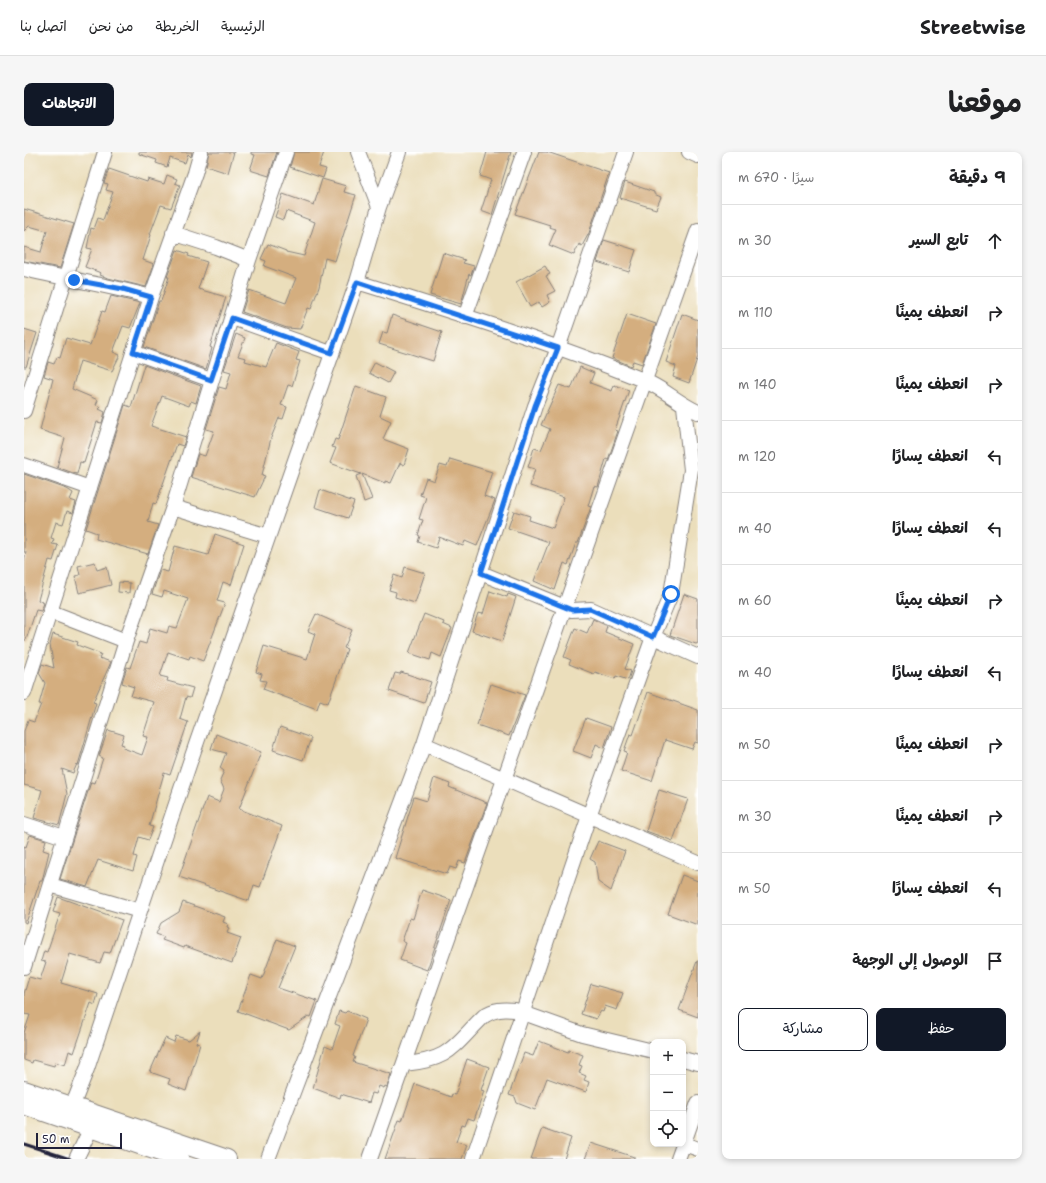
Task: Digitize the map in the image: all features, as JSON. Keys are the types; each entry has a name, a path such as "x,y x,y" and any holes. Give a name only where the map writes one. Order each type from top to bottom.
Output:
{"main road":[{"path":"24,1090 228,1159"},
{"path":"24,1105 180,1159"}],"street":[{"path":"24,411 64,278 105,152"},
{"path":"24,693 133,352 173,233 196,173 201,152"},
{"path":"24,967 126,641 173,507 249,260 286,152"},
{"path":"358,152 379,207"},
{"path":"72,1107 87,1069 268,536 357,282 379,207 400,152"},
{"path":"466,317 524,152"},
{"path":"268,1159 424,744 535,406 558,348 626,152"},
{"path":"689,152 698,156"},
{"path":"370,1159 698,230"},
{"path":"173,233 216,247 249,260"},
{"path":"24,269 123,289 151,297"},
{"path":"357,282 558,348 645,380 684,406 698,412"},
{"path":"232,318 331,353"},
{"path":"133,352 211,380"},
{"path":"473,1159 589,816 653,637 671,594 690,470 684,406"},
{"path":"24,465 90,488"},
{"path":"173,507 268,536"},
{"path":"481,573 572,610 590,609 698,657"},
{"path":"51,612 126,641"},
{"path":"424,744 698,862"},
{"path":"24,824 64,838"},
{"path":"50,884 140,911"},
{"path":"404,1064 427,1061 446,1054 484,1016 492,1011 504,1009 522,1012 582,1034 650,1050"},
{"path":"686,1060 698,1063"},
{"path":"686,1138 698,1103"},
{"path":"76,1159 91,1128"},
{"path":"686,1145 698,1149"},
{"path":"678,1159 683,1147"}],"building":[{"path":"139,152 192,152 191,157 188,154 185,163 170,158 167,167 156,163 157,160 139,154"},
{"path":"209,152 234,152 228,173 206,166"},
{"path":"251,152 277,152 269,176 250,170 255,155 251,154"},
{"path":"294,152 324,152 319,167 326,169 323,178 290,167"},
{"path":"487,152 511,152 492,215 481,211 491,180 480,176"},
{"path":"539,152 547,152 609,173 589,233 582,246 579,244 574,255 549,245 556,229 549,227 550,225 515,214"},
{"path":"109,169 147,182 148,179 164,184 167,175 177,179 175,183 180,185 171,208 161,205 150,234 151,235 143,260 154,264 146,287 108,278 100,275 101,273 85,267 92,249 87,248 91,228 94,229 98,218 103,220 113,192 106,190 108,184 104,183"},
{"path":"322,179 346,186 344,192 356,195 335,261 325,258 319,287 311,309 308,308 300,329 287,328 242,312 249,290 286,303 296,278 264,266 266,261 261,259 268,244 286,252 304,256 315,222 286,211 283,220 275,217 283,194 314,205"},
{"path":"625,182 654,192 654,194 661,197 656,209 620,198"},
{"path":"24,209 74,224 60,268 24,261 24,247 41,252 47,231 29,226 24,231"},
{"path":"604,240 636,250 629,272 597,262"},
{"path":"177,250 189,254 188,256 207,262 198,289 226,297 210,347 212,348 206,369 144,347 159,301 161,301 169,277 167,277"},
{"path":"443,253 465,260 463,263 474,266 471,275 469,274 461,304 430,295"},
{"path":"545,266 550,274 546,276 555,291 547,295 550,302 542,307 539,302 530,307 516,282"},
{"path":"111,296 140,303 130,328 123,326 113,352 120,355 112,371 80,361 72,389 98,400 96,405 101,407 99,409 105,412 102,423 97,422 84,463 80,462 77,474 57,467 65,438 40,430 53,379 44,376 48,362 54,364 57,357 60,358 66,338 90,345 102,311 105,312"},
{"path":"627,314 656,324 642,364 633,361 631,366 612,358"},
{"path":"682,314 698,320 698,356 689,383 673,377 676,366 666,362"},
{"path":"392,315 442,332 433,361 379,344 383,332 387,333"},
{"path":"24,329 37,333 26,367 24,367"},
{"path":"236,334 245,338 238,356 246,358 245,361 266,367 276,343 299,352 296,360 300,361 292,386 288,385 281,405 287,407 283,419 279,418 271,438 262,475 265,476 255,497 191,477 198,454 205,456 214,431 206,429 219,387 226,389 231,372 224,370"},
{"path":"375,362 394,372 388,383 369,373"},
{"path":"144,365 201,386 196,403 191,401 189,406 162,396 151,426 186,437 183,446 177,444 156,504 153,503 148,522 158,525 148,554 96,539 97,533 86,529 125,405 131,407"},
{"path":"580,367 594,373 590,383 612,391 614,385 629,390 615,430 618,431 608,460 606,459 598,487 594,486 588,506 591,507 578,543 576,543 568,565 564,563 555,590 534,581 549,542 508,528 514,511 530,516 529,520 553,528 564,497 530,486 535,469 528,467 534,448 541,450 550,429 541,425 559,385 571,389"},
{"path":"356,386 386,397 380,416 391,421 383,439 409,449 404,465 400,463 391,483 385,481 385,483 362,474 372,499 364,502 356,476 361,474 330,463 336,448 332,447 335,439 338,440"},
{"path":"450,459 492,472 484,496 495,500 477,546 465,541 463,546 439,537 436,548 418,542 420,536 418,535 423,520 419,519 426,497 420,495 426,478 434,481 440,465 447,467"},
{"path":"24,474 67,489 73,493 70,500 76,502 73,513 67,511 63,524 56,522 51,538 54,539 52,544 58,545 53,561 49,560 38,600 44,603 41,611 36,610 26,640 24,640 24,561 26,552 24,552"},
{"path":"320,490 354,502 348,518 315,507"},
{"path":"215,534 244,544 231,585 223,582 217,601 225,603 203,661 190,656 189,659 168,652 160,676 168,678 167,681 193,688 190,698 186,697 180,719 188,722 170,775 164,773 149,826 153,827 148,840 139,837 134,856 137,857 133,871 98,860 87,887 60,879 91,782 95,783 103,758 99,756 108,730 124,735 121,744 124,745 123,748 142,755 148,737 143,736 154,702 131,696 134,687 122,683 123,679 127,667 130,668 139,642 146,644 150,628 167,633 169,626 177,628 188,599 164,591 162,597 152,594 160,570 168,572 175,546 208,555"},
{"path":"95,562 97,570 107,567 111,585 79,593 75,576 80,575 78,566"},
{"path":"405,567 425,573 415,603 395,597 396,592 389,590 394,575 402,578"},
{"path":"119,582 130,583 129,593 118,592"},
{"path":"490,591 507,597 508,594 516,597 502,641 472,631 478,613 483,614"},
{"path":"684,594 698,599 698,643 696,644 670,635"},
{"path":"316,614 352,630 344,648 347,649 328,703 320,700 317,709 263,689 266,681 260,680 262,674 256,672 264,646 307,659 315,634 308,631"},
{"path":"424,614 444,622 443,624 452,628 441,657 432,653 430,660 409,653"},
{"path":"593,619 607,626 605,632 634,644 625,669 631,671 628,680 616,676 615,679 595,672 594,674 569,664 571,660 564,657 575,628 587,633"},
{"path":"53,634 78,642 77,645 101,654 99,658 111,662 93,702 96,703 78,765 77,764 73,773 62,769 67,794 59,825 34,818 42,790 24,785 24,731 28,720 34,722 41,704 39,704 45,683 39,673 42,664 54,668 50,645"},
{"path":"401,672 431,682 424,703 389,691 395,673 400,674"},
{"path":"491,684 525,695 509,736 477,725"},
{"path":"648,692 698,710 698,743 695,742 692,749 665,740 652,781 621,771 627,752 624,751 630,734 633,735"},
{"path":"586,718 611,727 604,748 596,744 591,758 573,751"},
{"path":"280,727 311,738 303,760 273,750"},
{"path":"216,734 261,752 239,809 282,826 260,887 254,885 249,901 179,877 207,797 219,802 224,789 220,780 224,771 220,768 226,753 211,749"},
{"path":"434,778 450,784 449,787 487,803 465,863 459,861 456,869 450,867 447,874 395,858 414,797 427,801"},
{"path":"659,790 688,799 673,841 646,831"},
{"path":"30,835 46,840 43,850 49,852 42,881 40,881 26,923 24,922 24,846 26,847"},
{"path":"598,841 625,851 611,891 598,882 595,862 590,859"},
{"path":"682,875 698,881 698,925 668,914"},
{"path":"422,890 451,900 427,970 400,960 406,943 402,941 410,918 413,919"},
{"path":"58,897 122,920 110,953 104,952 100,963 70,954 61,983 98,994 95,1005 91,1003 74,1053 69,1051 65,1065 55,1062 54,1066 33,1060 32,1063 24,1060 24,1033 30,1015 24,1014 24,994 29,977 40,980 46,962 41,961 44,951 47,952 60,914 53,912"},
{"path":"183,902 225,917 223,922 228,924 227,927 229,928 227,933 241,938 232,963 185,946 184,948 162,940 164,937 156,934 161,923 179,912"},
{"path":"277,939 295,946 278,988 317,1001 311,1017 309,1016 289,1030 238,1011 251,975 262,979"},
{"path":"698,961 698,1017 679,1010"},
{"path":"591,984 623,993 617,1010 605,1006 603,1012 601,1011 596,1019 581,1014"},
{"path":"339,1011 345,1013 347,1011 366,1019 353,1056 355,1057 353,1062 391,1074 387,1087 385,1086 384,1088 379,1086 376,1094 372,1093 369,1103 341,1094 340,1098 313,1088 325,1046 332,1049 340,1026 335,1024"},
{"path":"200,1031 196,1043 200,1044 186,1091 168,1084 170,1079 150,1072 165,1038 174,1042 176,1036 189,1040"},
{"path":"539,1041 568,1052 569,1050 583,1055 579,1065 582,1066 579,1073 586,1076 584,1080 589,1082 586,1092 547,1078 535,1110 517,1103 515,1097 509,1095 524,1053 533,1056"},
{"path":"467,1059 489,1067 481,1090 484,1091 474,1120 468,1118 465,1126 462,1125 456,1142 467,1145 462,1159 385,1159 399,1120 402,1121 415,1084 451,1097 452,1094 455,1095"},
{"path":"542,1128 571,1138 564,1159 531,1159"},
{"path":"591,1143 634,1157 634,1159 585,1159"}],"railway":[{"path":"24,1144 70,1159"}],"route":[{"path":"74,280 123,289 151,297 133,352 211,380 232,318 331,353 357,282 434,306 558,348 535,406 481,573 572,610 590,609 653,637 671,594"}]}
